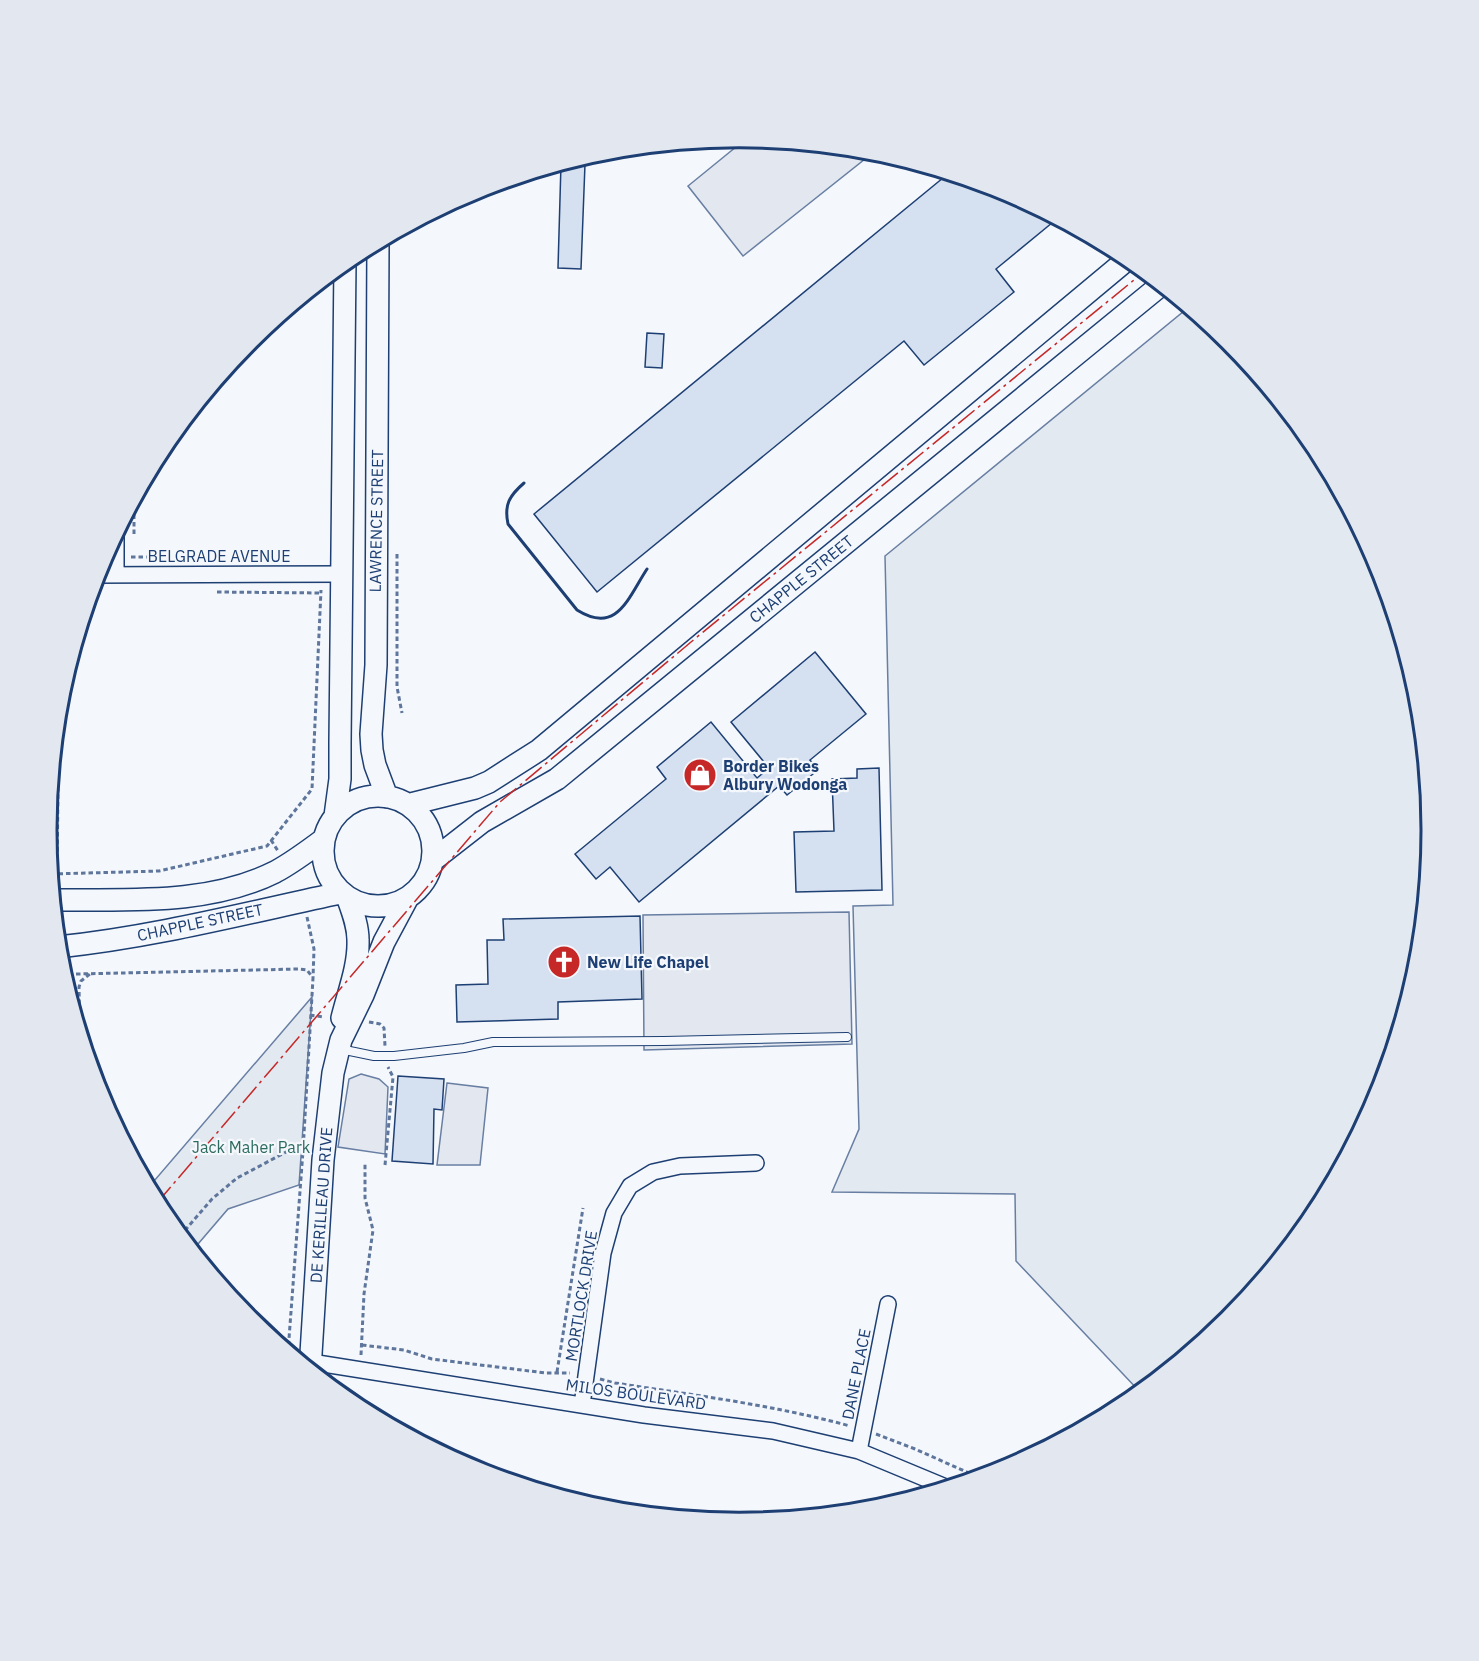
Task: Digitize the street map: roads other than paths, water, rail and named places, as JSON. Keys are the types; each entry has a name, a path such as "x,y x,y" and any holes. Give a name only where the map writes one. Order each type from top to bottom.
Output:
{"street":[{"name":"LAWRENCE STREET","path":"378,252 376,665 371,734 375,765 387,796"},
{"path":"411,804 428,826 433,843 428,876 419,889 397,904 374,907 344,896 331,881 322,853 328,827 335,816 346,806 359,799 373,796 387,796 411,804 482,785 539,750 1121,265"},
{"name":"LAWRENCE STREET","path":"335,816 340,770 345,274"},
{"name":"CHAPPLE STREET","path":"432,861 482,822 557,779 1156,289"},
{"path":"116,553 116,574"},
{"path":"343,574 376,572"},
{"name":"BELGRADE AVENUE","path":"107,574 343,574"},
{"name":"CHAPPLE STREET","path":"61,900 176,898 219,891 273,873 290,864 324,839"},
{"name":"CHAPPLE STREET","path":"67,946 200,925 251,912 344,896"},
{"name":"DE KERILLEAU DRIVE","path":"310,1361 323,1160 342,1018 357,955 357,924 344,896"},
{"name":"DE KERILLEAU DRIVE","path":"340,1044 384,942 407,899"},
{"name":"MORTLOCK DRIVE","path":"582,1405 603,1253 614,1213 630,1186 652,1172 680,1166 756,1163"},
{"name":"DANE PLACE","path":"859,1451 888,1304"},
{"name":"MILOS BOULEVARD","path":"317,1367 360,1370 582,1405 773,1431 859,1451 937,1484"}],"lane":[{"path":"340,1044 374,1056 394,1056 464,1048 493,1042 847,1037"}],"place":[{"name":"Border Bikes Albury Wodonga","path":"700,775"},
{"name":"New Life Chapel","path":"564,962"}],"park label":[{"name":"Jack Maher Park","path":"251,1147"}]}
